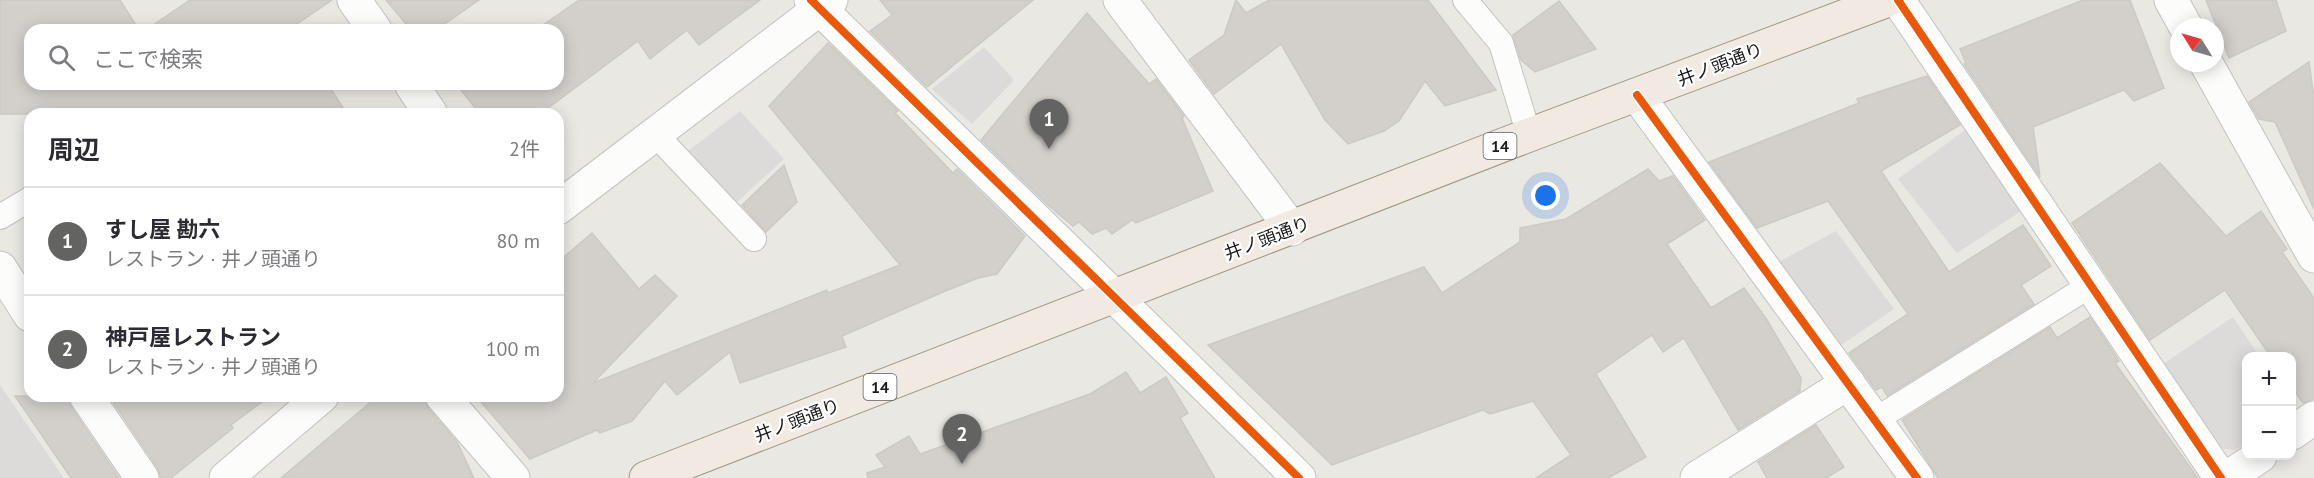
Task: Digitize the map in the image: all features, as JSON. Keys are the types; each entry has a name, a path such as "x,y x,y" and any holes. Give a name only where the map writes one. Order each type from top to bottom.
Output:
{"main road":[{"name":"井ノ頭通り","path":"646,478 1292,229 1529,135 1888,0"}],"street":[{"path":"354,0 371,24"},
{"path":"1120,0 1292,229"},
{"path":"1898,0 2221,478"},
{"path":"2171,0 2181,18"},
{"path":"564,203 820,3 1299,478"},
{"path":"2211,72 2314,256"},
{"path":"415,90 427,108"},
{"path":"1637,96 1917,478"},
{"path":"0,268 24,306"},
{"path":"1697,478 1848,383"},
{"path":"90,402 142,478"},
{"path":"226,478 315,402"},
{"path":"446,402 513,478"},
{"path":"2296,430 2314,418"},
{"path":"2227,478 2254,460"}],"lane":[{"path":"1465,0 1501,43 1529,135"},
{"path":"655,134 754,239"},
{"path":"0,217 24,203"},
{"path":"1875,420 2091,285"}],"shaded area":[{"path":"984,47 1014,80 972,124 932,89"},
{"path":"740,111 784,159 736,203 687,152"},
{"path":"1968,128 2023,210 1957,253 1898,179"},
{"path":"1836,231 1894,309 1831,352 1769,267"},
{"path":"2233,317 2256,352 2242,352 2242,446 2235,450 2217,448 2163,364"},
{"path":"0,385 64,478 0,478"}],"building":[{"path":"0,0 120,0 135,24 24,24 24,90 332,90 343,108 24,108 24,114 0,114"},
{"path":"190,0 332,0 297,24 155,24"},
{"path":"386,0 479,0 445,24 406,24"},
{"path":"579,0 760,0 699,45 687,30 650,59 638,41 548,108 475,108 461,90 564,90 564,24 545,24"},
{"path":"880,0 1033,0 927,87 870,31 892,15"},
{"path":"1236,0 1246,13 1269,0 1428,0 1496,90 1445,106 1425,81 1399,121 1384,131 1348,144 1325,120 1281,44 1214,94 1189,60 1224,35"},
{"path":"2083,0 2130,0 2164,88 2134,101 2124,90 2033,127 2040,177 1964,64 1966,63 1960,49"},
{"path":"2206,0 2276,0 2286,31 2229,58 2224,45 2224,18 2213,18"},
{"path":"1559,1 1596,49 1535,72 1521,60 1513,35"},
{"path":"1087,13 1149,84 1156,79 1184,116 1182,118 1213,191 1136,223 1132,220 1112,234 1106,228 1092,234 1079,222 1073,226 981,140"},
{"path":"828,43 898,111 895,113 953,173 957,169 1025,236 997,274 978,278 943,292 842,336 846,347 740,383 730,352 677,395 665,381 632,421 600,433 597,430 530,459 481,402 564,402 564,257 592,233 639,289 655,275 677,296 593,383 827,290 828,293 900,265 769,106"},
{"path":"2309,62 2314,98 2314,209 2275,122 2259,119 2249,102"},
{"path":"1927,76 1960,125 1881,171 1949,272 2023,225 2051,266 2021,285 2034,304 1887,396 1882,387 1876,390 1849,353 1908,314 1828,201 1757,228 1709,162 1859,103 1857,99"},
{"path":"2160,163 2226,236 2261,211 2287,249 2282,252 2314,298 2314,399 2303,403 2296,393 2296,352 2268,352 2225,290 2150,340 2072,223"},
{"path":"784,165 797,202 766,232 742,205"},
{"path":"1648,169 1659,181 1673,176 1705,220 1667,244 1711,308 1744,288 1767,320 1801,378 1800,391 1738,430 1684,338 1663,352 1652,335 1596,374 1646,457 1608,478 1536,478 1571,455 1533,401 1490,414 1483,410 1332,465 1208,345 1424,267 1442,293 1520,242 1520,228 1566,219"},
{"path":"2090,317 2119,361 2115,363 2198,478 1938,478 1902,420 2050,327 2057,338"},
{"path":"1126,372 1140,393 1166,377 1188,413 1180,418 1215,478 868,478 867,473 885,467 876,455 909,436 920,454 1090,394"},
{"path":"15,396 24,396 24,402 69,402 119,478 71,478"},
{"path":"113,402 262,402 231,425 233,428 171,478 161,478 157,467"},
{"path":"371,402 426,402 428,408 457,442 474,478 281,478"},
{"path":"1816,425 1844,467 1826,478 1767,478 1758,462"}],"cycle path":[{"path":"811,0 1299,478"},
{"path":"1898,0 2221,478"},
{"path":"1637,95 1917,478"}],"place":[{"name":"すし屋 勘六","path":"1049,149"},
{"name":"神戸屋レストラン","path":"962,464"}]}
